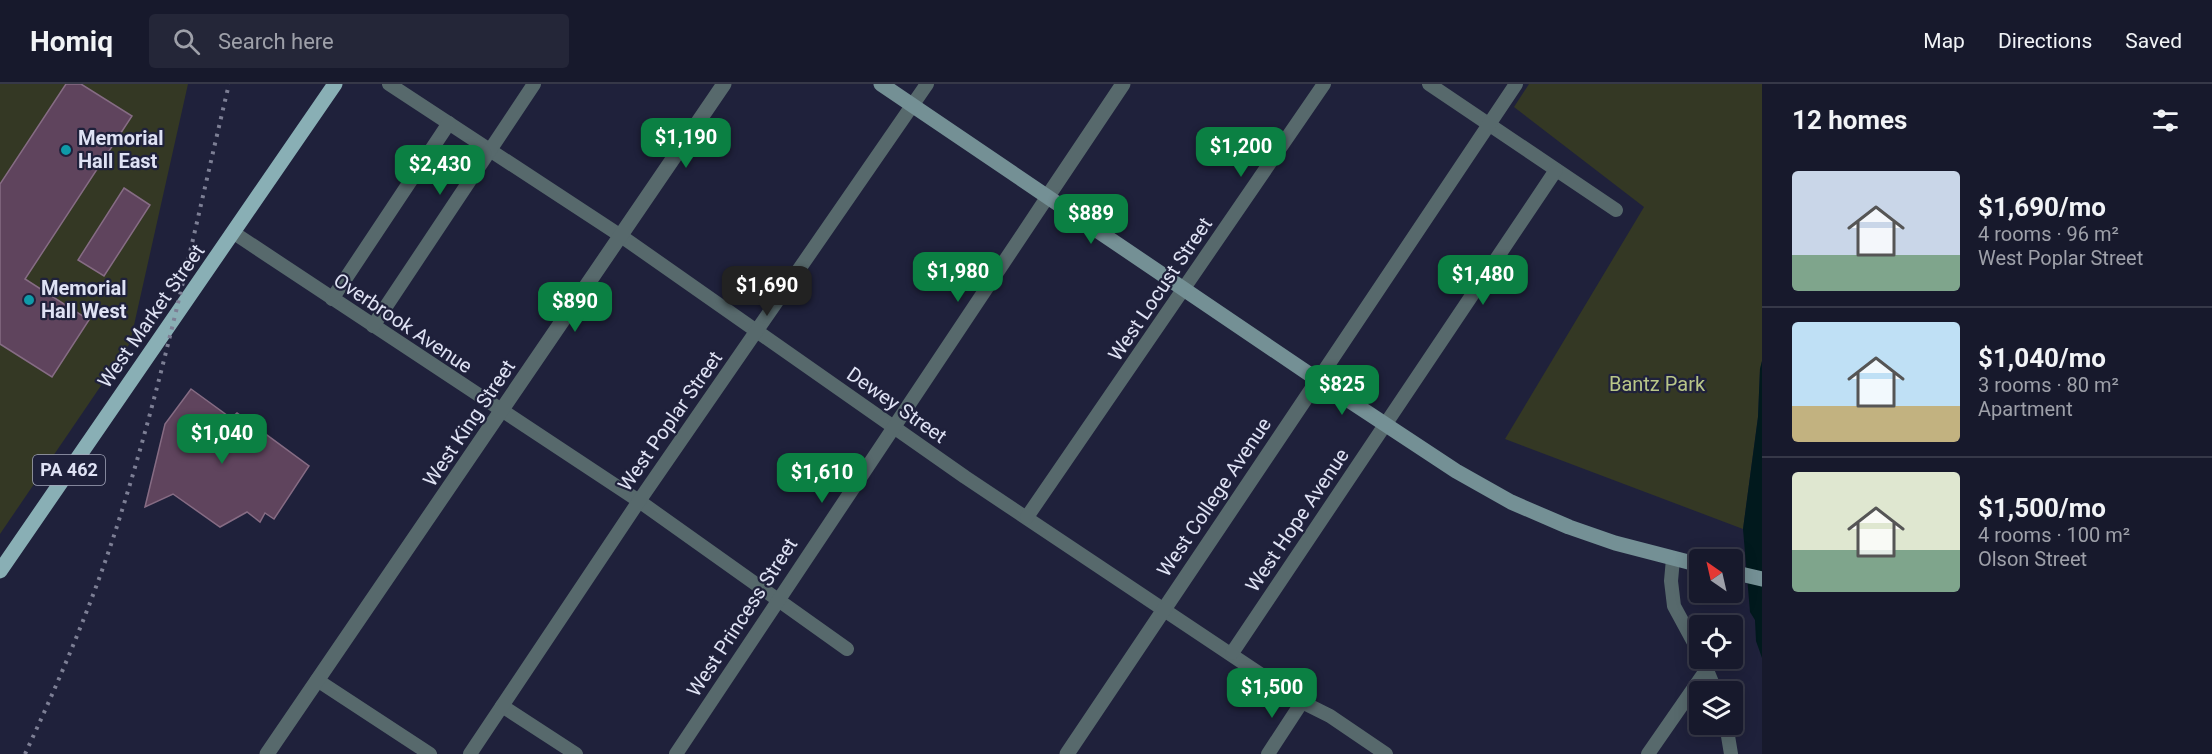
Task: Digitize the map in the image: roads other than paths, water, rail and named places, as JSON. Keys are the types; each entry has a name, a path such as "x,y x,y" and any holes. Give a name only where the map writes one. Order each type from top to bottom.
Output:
{"main road":[{"name":"West Market Street","path":"0,571 335,84"},
{"path":"881,84 1456,471 1511,502 1569,527 1689,563"},
{"path":"1743,575 1762,579"}],"street":[{"name":"Dewey Street","path":"389,84 621,236 893,426 1163,609 1302,702 1330,716 1386,754"},
{"path":"373,326 534,84"},
{"name":"West King Street","path":"267,754 724,84"},
{"name":"West Poplar Street","path":"470,754 639,501 927,84"},
{"name":"West Princess Street","path":"676,754 1123,84"},
{"name":"West Locust Street","path":"1027,517 1324,84"},
{"path":"1429,84 1616,210"},
{"name":"West College Avenue","path":"1066,754 1516,84"},
{"path":"332,298 449,123"},
{"name":"West Hope Avenue","path":"1232,653 1556,170"},
{"name":"Overbrook Avenue","path":"234,233 639,501 847,648"},
{"path":"1673,559 1671,581 1674,606 1689,634"},
{"path":"1648,754 1702,669"},
{"path":"317,680 430,754"},
{"path":"1268,754 1302,702"},
{"path":"502,706 576,754"},
{"path":"1728,735 1731,754"}],"railway":[{"path":"25,754 87,611 135,469 178,305 229,84"}],"place":[{"name":"Memorial Hall East","path":"66,150"},
{"name":"Memorial Hall West","path":"29,300"}],"park label":[{"name":"Bantz Park","path":"1657,384"}]}
